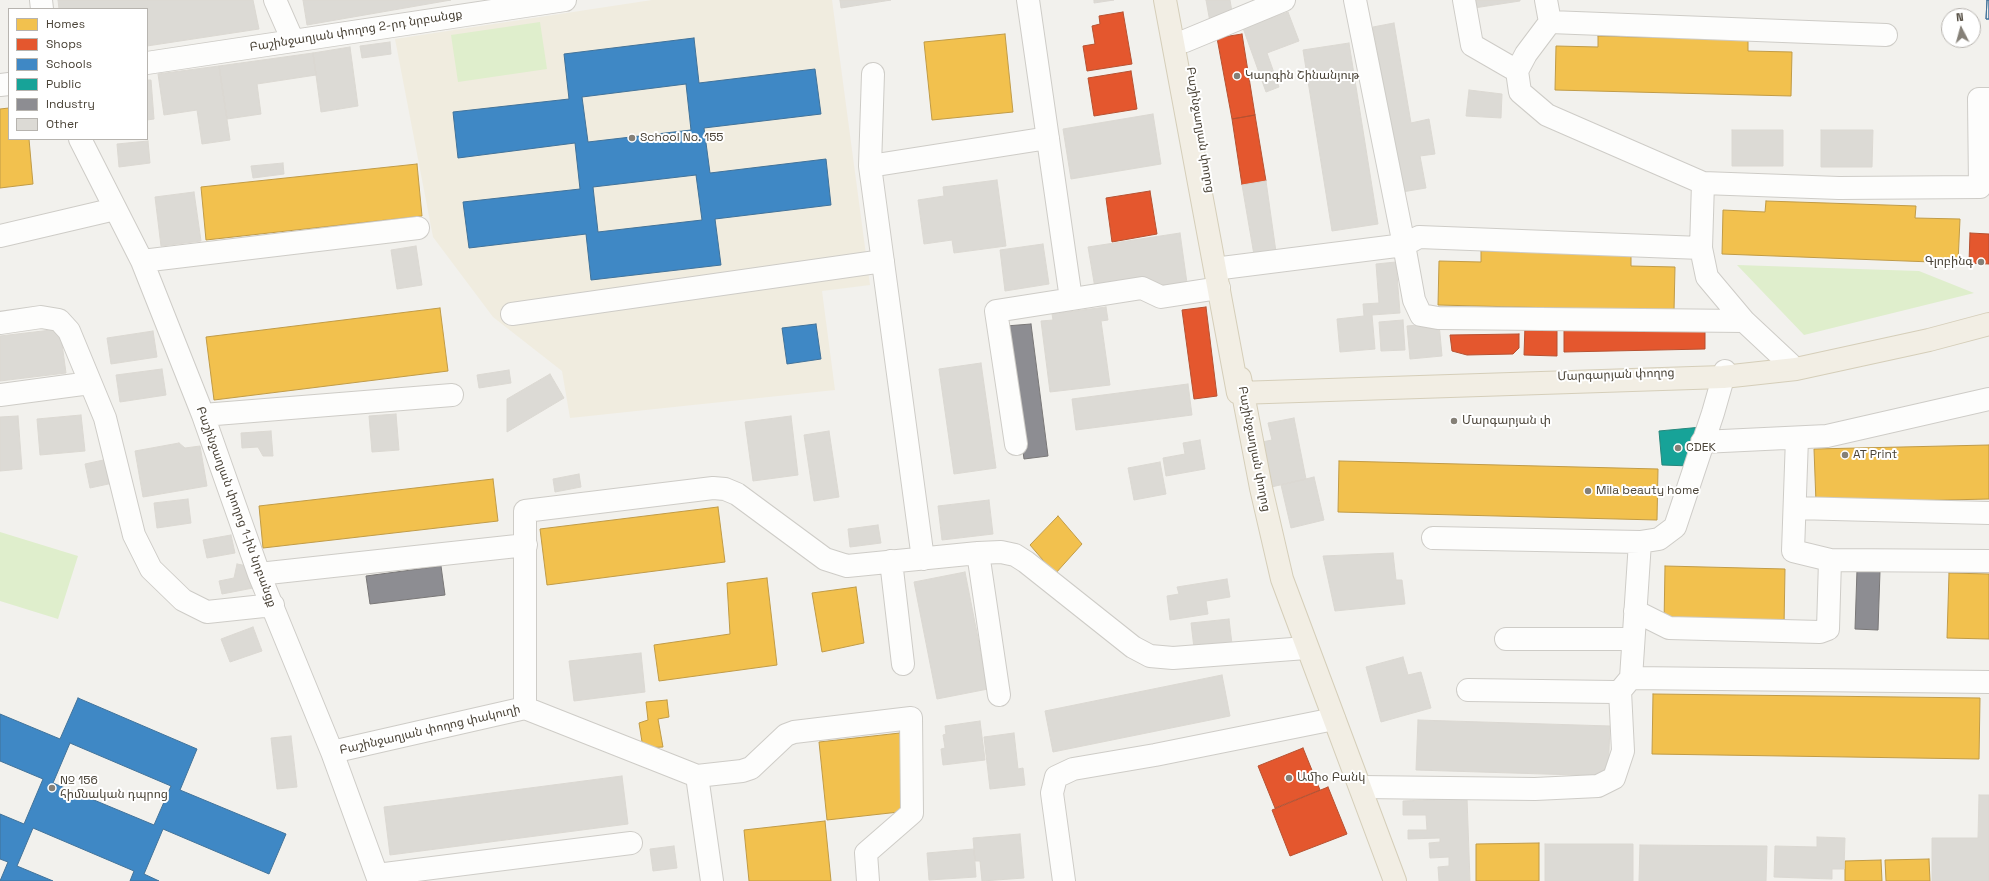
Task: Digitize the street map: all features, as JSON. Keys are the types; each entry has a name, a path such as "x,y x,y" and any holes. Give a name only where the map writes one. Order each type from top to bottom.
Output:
{"main road":[{"name":"Բաշինջաղյան փողոց","path":"1164,0 1220,278 1240,390 1282,579 1306,648 1361,787 1395,881"},
{"name":"Բաշինջաղյան փողոց","path":"1178,0 1220,278"},
{"name":"Մարգարյան փողոց","path":"1724,374 1790,364 1931,333 1989,318"},
{"name":"Մարգարյան փողոց","path":"1240,390 1724,374 1796,369 1929,340 1989,324"}],"street":[{"path":"275,0 293,41"},
{"path":"1028,0 1071,299"},
{"path":"1185,41 1284,0"},
{"path":"1355,0 1414,300 1421,315 1438,318 1744,321"},
{"path":"1464,0 1472,46 1517,71"},
{"path":"1546,0 1550,22 1526,54 1517,71 1520,92 1547,115 1703,183 1839,188 1984,187 1979,99 1989,99"},
{"name":"Բաշինջաղյան փողոց 2-րդ նրբանցք","path":"148,63 554,1"},
{"path":"1550,22 1886,35"},
{"path":"873,74 870,166 923,559"},
{"path":"870,166 1048,138"},
{"name":"Բաշինջաղյան փողոց 1-ին նրբանցք","path":"80,140 142,261 203,415 259,574 332,752 378,878"},
{"path":"1703,183 1701,248 1707,277 1744,321 1790,364"},
{"path":"0,236 115,209"},
{"path":"142,261 418,228"},
{"path":"1016,444 996,311 1142,288 1161,297 1220,278 1404,245 1419,237 1701,248"},
{"path":"512,314 883,261"},
{"path":"0,322 41,317 59,320 69,331 105,418 134,535 151,569 183,600 206,612 273,605"},
{"path":"1433,538 1640,542 1659,539 1675,527 1724,374"},
{"path":"0,395 90,383"},
{"path":"203,415 452,395"},
{"path":"1702,442 1827,436 1989,399"},
{"path":"1797,438 1793,551 1830,560 1989,561"},
{"path":"526,708 525,511 713,488 725,489 737,494 825,559 847,566 978,553 1001,552 1015,555 1026,562 1133,647 1150,656 1173,658 1306,648"},
{"path":"1794,508 1989,514"},
{"path":"1361,787 1535,789 1598,786 1614,778 1622,751 1626,685 1633,639 1640,542"},
{"path":"259,574 526,545"},
{"path":"978,553 999,695"},
{"path":"1635,611 1669,628 1820,632 1828,629 1830,560"},
{"path":"891,562 903,664"},
{"path":"1506,639 1633,639"},
{"path":"1468,690 1614,692 1626,685 1989,682"},
{"name":"Բաշինջաղյան փողոց փակուղի","path":"332,752 526,708 697,776"},
{"path":"712,881 697,776 742,771 751,768 786,735 794,732 910,718 912,813 866,853 868,881"},
{"path":"1064,881 1052,793 1056,777 1073,769 1155,756 1334,719"},
{"path":"378,878 631,843"}],"shaded area":[{"name":"School No. 155","path":"652,0 832,0 870,285 822,291 835,390 570,418 562,371 493,317 433,237 395,39"}],"green space":[{"path":"540,22 547,69 458,82 451,35"},
{"path":"1737,265 1919,271 1974,293 1804,335"},
{"path":"0,532 78,556 58,619 0,601"}],"building: Homes":[{"path":"1005,34 1013,112 932,120 924,42"},
{"path":"1598,36 1748,40 1748,51 1792,52 1791,96 1555,90 1556,46 1598,47"},
{"path":"8,108 8,140 29,140 33,184 0,188 0,109"},
{"path":"417,164 422,216 206,240 201,187"},
{"path":"1766,201 1916,206 1915,218 1960,219 1958,263 1722,254 1723,210 1765,212"},
{"path":"1481,251 1631,255 1631,266 1675,267 1674,311 1438,305 1439,261 1481,262"},
{"path":"440,308 448,371 214,400 206,337"},
{"path":"1989,445 1989,499 1816,503 1814,449"},
{"path":"1339,461 1658,469 1657,520 1338,512"},
{"path":"493,479 498,521 263,548 259,506"},
{"path":"718,507 725,562 547,585 540,529"},
{"path":"1058,516 1082,544 1055,574 1030,545"},
{"path":"1665,566 1785,569 1784,627 1664,624"},
{"path":"1949,573 1989,574 1989,639 1947,638"},
{"path":"767,578 777,665 659,681 654,645 730,634 727,583"},
{"path":"856,587 864,643 822,652 812,593"},
{"path":"1653,694 1980,698 1979,759 1652,754"},
{"path":"667,700 669,717 658,719 663,747 643,748 639,723 648,720 646,702"},
{"path":"900,733 908,811 827,820 819,742"},
{"path":"825,821 831,881 749,881 744,830"},
{"path":"1539,843 1539,881 1476,881 1476,844"},
{"path":"1929,859 1930,881 1886,881 1885,860"},
{"path":"1881,860 1882,881 1845,881 1845,861"}],"building: Shops":[{"path":"1123,12 1132,64 1087,71 1083,46 1095,44 1092,26 1100,24 1099,16"},
{"name":"Կարգին Շինանյութ","path":"1242,34 1255,115 1232,119 1217,38"},
{"path":"1131,71 1137,109 1094,116 1088,78"},
{"path":"1255,115 1266,181 1242,185 1232,119"},
{"path":"1150,191 1157,234 1112,242 1106,198"},
{"path":"1970,233 1989,234 1989,264 1969,263"},
{"path":"1206,307 1217,396 1194,399 1182,310"},
{"path":"1525,326 1557,326 1557,356 1524,355"},
{"path":"1705,327 1705,349 1564,352 1564,329"},
{"path":"1519,334 1519,348 1513,354 1467,355 1452,351 1450,335"},
{"path":"1303,748 1320,790 1275,808 1258,766"},
{"path":"1328,787 1347,834 1290,856 1272,810"}],"building: Schools":[{"path":"1987,0 1989,0 1989,19 1986,19"},
{"path":"1987,0 1989,0 1989,19 1986,19"},
{"path":"694,38 699,83 815,69 821,114 704,128 710,173 826,159 831,205 715,219 721,265 591,280 586,234 469,248 463,202 580,189 575,143 458,158 453,112 569,99 564,54","holes":["686,84 691,130 588,142 582,97","696,175 702,220 598,232 593,187"]},
{"path":"816,324 821,359 787,364 782,328"},
{"name":"№ 156 հիմնական դպրոց","path":"78,698 197,749 180,790 286,834 269,874 163,829 144,874 159,881 130,881 134,871 33,828 17,866 53,881 0,881 8,862 0,859 0,814 24,824 43,779 0,761 0,714 60,739","holes":["70,743 171,786 154,825 53,783"]}],"building: Public":[{"name":"CDEK","path":"1702,427 1691,466 1662,465 1659,431"}],"building: Industry":[{"path":"1031,324 1048,456 1024,459 1006,326"},
{"path":"441,566 445,595 370,604 366,576"},
{"path":"1857,570 1880,571 1878,630 1855,629"}],"building: Other":[{"path":"58,0 253,0 259,29 148,46 148,8 59,8"},
{"path":"303,0 451,0 307,25"},
{"path":"840,0 891,0 841,8"},
{"path":"1094,0 1114,0 1094,3"},
{"path":"1206,0 1230,0 1233,18 1210,22"},
{"path":"1472,0 1520,0 1520,1 1474,8"},
{"path":"1288,12 1299,41 1267,53 1279,87 1266,92 1243,28"},
{"path":"1394,23 1411,123 1429,119 1435,154 1420,156 1426,188 1402,192 1373,27"},
{"path":"390,42 391,54 362,58 360,46"},
{"path":"1349,43 1378,224 1332,231 1303,50"},
{"path":"350,47 358,106 321,112 313,53"},
{"path":"313,53 316,75 257,84 261,114 227,119 219,66"},
{"path":"219,66 230,140 202,144 197,110 164,115 158,74"},
{"path":"148,80 151,80 154,119 148,120"},
{"path":"1469,90 1502,94 1501,118 1466,116"},
{"path":"1153,114 1161,164 1071,179 1063,129"},
{"path":"1732,130 1783,130 1783,166 1732,166"},
{"path":"1821,130 1873,130 1872,167 1821,167"},
{"path":"148,141 150,163 119,167 117,144"},
{"path":"283,163 284,174 253,178 251,166"},
{"path":"997,180 1006,246 954,253 952,240 924,244 918,200 944,196 943,187"},
{"path":"1266,181 1276,252 1254,255 1242,185"},
{"path":"194,192 201,241 161,246 155,197"},
{"path":"1180,233 1187,283 1151,288 1150,279 1095,288 1088,247"},
{"path":"1043,244 1049,284 1005,291 1000,250"},
{"path":"416,246 422,285 397,289 391,250"},
{"path":"1396,262 1400,313 1372,315 1375,349 1340,352 1337,319 1364,316 1363,304 1379,303 1376,264"},
{"path":"1106,307 1108,320 1101,321 1110,385 1050,392 1041,321 1053,320 1052,314"},
{"path":"1403,320 1405,350 1381,351 1379,322"},
{"path":"1439,323 1442,356 1410,359 1407,326"},
{"path":"60,329 66,373 0,381 0,336"},
{"path":"153,331 157,357 111,364 107,338"},
{"path":"981,363 996,468 954,474 939,369"},
{"path":"162,369 166,395 120,402 116,375"},
{"path":"509,370 511,383 479,388 477,375"},
{"path":"550,374 564,398 507,432 507,399"},
{"path":"1188,384 1192,415 1076,430 1072,399"},
{"path":"396,414 399,450 372,452 369,416"},
{"path":"81,415 85,451 40,455 37,419"},
{"path":"18,416 22,469 0,471 0,417"},
{"path":"791,416 798,475 753,481 745,422"},
{"path":"1294,418 1306,479 1267,488 1257,443 1272,440 1268,423"},
{"path":"271,431 273,456 263,456 258,447 242,448 241,433"},
{"path":"829,431 839,497 814,501 804,435"},
{"path":"1200,440 1205,469 1166,476 1163,458 1185,454 1183,443"},
{"path":"179,443 185,448 200,446 207,486 143,497 135,451"},
{"path":"108,459 113,483 90,488 85,464"},
{"path":"1160,462 1166,494 1134,500 1128,468"},
{"path":"579,474 581,487 555,492 553,479"},
{"path":"1314,477 1324,520 1291,528 1281,485"},
{"path":"188,499 191,523 157,528 154,503"},
{"path":"989,500 993,534 942,540 938,506"},
{"path":"878,525 881,543 850,547 848,529"},
{"path":"231,535 235,553 207,558 203,540"},
{"path":"1393,553 1396,580 1402,580 1405,604 1335,611 1323,556"},
{"path":"237,564 248,566 253,588 222,594 219,581 234,578"},
{"path":"965,572 988,689 937,699 914,582"},
{"path":"1227,579 1230,597 1206,601 1208,614 1170,620 1167,596 1179,594 1177,587"},
{"path":"1229,619 1232,644 1194,648 1191,623"},
{"path":"253,627 262,651 230,662 221,639"},
{"path":"641,653 645,692 574,701 569,661"},
{"path":"1403,657 1408,675 1421,672 1431,708 1381,722 1366,667"},
{"path":"1222,675 1230,716 1053,752 1045,711"},
{"path":"1418,720 1610,726 1608,776 1416,770"},
{"path":"980,721 985,760 943,765 941,749 945,748 943,735 946,734 945,726"},
{"path":"1014,733 1018,769 1023,768 1025,785 990,789 984,737"},
{"path":"291,736 297,787 277,789 271,738"},
{"path":"622,776 628,824 390,855 384,807"},
{"path":"1979,795 1989,795 1989,881 1932,881 1932,838 1978,838"},
{"path":"1467,798 1470,881 1439,881 1438,867 1449,866 1449,857 1430,858 1429,843 1440,842 1440,838 1408,839 1408,830 1427,830 1426,815 1403,815 1403,801"},
{"path":"1020,834 1024,878 982,881 980,861 975,861 973,838"},
{"path":"1817,837 1845,838 1844,869 1832,869 1832,879 1774,877 1775,846 1817,847"},
{"path":"1545,844 1633,844 1633,881 1545,881"},
{"path":"1640,845 1767,846 1766,881 1639,881"},
{"path":"674,846 677,868 653,871 650,849"},
{"path":"974,849 976,877 929,880 927,853"}],"place":[{"name":"Կարգին Շինանյութ","path":"1237,76"},
{"name":"School No. 155","path":"632,138"},
{"name":"Գլոբինգ","path":"1981,262"},
{"name":"Մարգարյան փ","path":"1454,421"},
{"name":"CDEK","path":"1678,448"},
{"name":"AT Print","path":"1845,455"},
{"name":"Mila beauty home","path":"1588,491"},
{"name":"Ամիօ Բանկ","path":"1289,778"},
{"name":"№ 156 հիմնական դպրոց","path":"52,788"}]}
